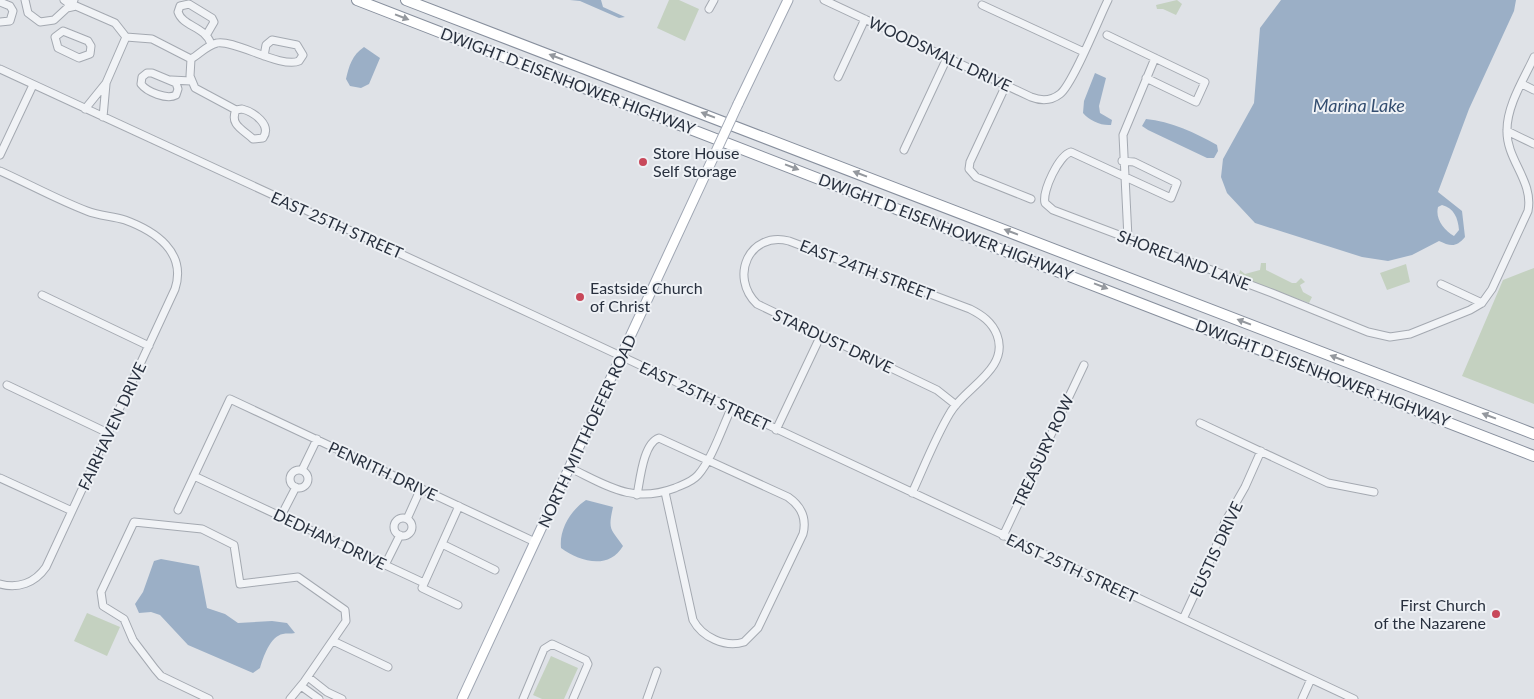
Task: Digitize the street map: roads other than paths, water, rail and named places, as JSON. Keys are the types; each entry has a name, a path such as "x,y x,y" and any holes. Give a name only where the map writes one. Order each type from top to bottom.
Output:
{"highway":[{"name":"DWIGHT D EISENHOWER HIGHWAY","path":"357,0 1132,298 1534,456"},
{"name":"DWIGHT D EISENHOWER HIGHWAY","path":"406,0 1534,434"}],"main road":[{"name":"NORTH MITTHOEFER ROAD","path":"462,699 788,0"}],"street":[{"path":"64,0 115,23 126,36 152,39 191,59"},
{"path":"708,9 714,0"},
{"name":"WOODSMALL DRIVE","path":"824,0 1036,99 1045,100 1057,96 1068,86 1084,52"},
{"path":"982,5 1084,52 1108,0"},
{"path":"0,2 10,6 13,12"},
{"path":"0,22 10,21 13,12 25,4 30,15 40,22 54,20 73,3"},
{"path":"207,34 214,22 212,18 189,4 180,6 178,12 180,18 207,34 212,44"},
{"path":"838,77 865,19"},
{"path":"54,20 59,32 55,41 60,49 79,58 90,54 91,46 88,41 66,31 59,32"},
{"path":"1107,35 1204,81 1205,84 1197,100 1146,78"},
{"path":"85,109 106,83 126,36"},
{"path":"191,59 212,44 224,42 264,56 295,63 301,60 303,55 298,46 272,40 265,46 264,56"},
{"path":"904,150 947,58"},
{"path":"1128,238 1122,162 1124,129 1156,58"},
{"path":"1441,284 1482,303 1492,289 1528,211 1530,202 1528,186 1512,154 1506,131 1512,106 1534,58"},
{"path":"191,59 191,82"},
{"name":"EAST 25TH STREET","path":"0,69 1354,699"},
{"path":"169,80 176,83 178,89 175,95 168,97 146,90 141,82 143,76 148,73 169,80 191,82 202,94 236,110 252,113 265,124 267,132 264,138 255,140 236,125 234,118 236,110"},
{"path":"104,117 106,83"},
{"path":"1522,84 1534,90"},
{"path":"0,154 33,85"},
{"path":"1006,85 970,162 969,169 976,177 1031,199"},
{"path":"1506,131 1534,144"},
{"name":"SHORELAND LANE","path":"1123,175 1074,152 1067,152 1062,157 1045,192 1045,203 1053,210 1378,336 1396,337 1410,334 1470,310 1482,303"},
{"path":"1122,162 1134,162 1177,185 1170,198 1123,175"},
{"name":"FAIRHAVEN DRIVE","path":"0,171 89,212 126,221 158,236 169,247 177,264 177,283 43,572 28,583 13,586 0,584"},
{"name":"EAST 24TH STREET","path":"749,256 765,242 777,239 788,241 970,309 986,319 998,337 997,358 990,371 956,405"},
{"name":"STARDUST DRIVE","path":"749,256 744,266 743,278 750,298 762,307 938,390 956,405"},
{"path":"42,295 149,346"},
{"path":"776,430 821,335"},
{"name":"TREASURY ROW","path":"1003,536 1084,365"},
{"path":"7,386 108,433"},
{"name":"PENRITH DRIVE","path":"194,476 230,399 535,542"},
{"path":"912,493 948,416 956,405"},
{"path":"570,468 624,493 637,495 665,492 694,479 707,459 731,409"},
{"path":"1200,423 1328,483 1374,492"},
{"path":"637,495 644,459 652,442 656,438 661,438 788,497 797,504 804,517 803,534 752,637 741,643 722,642 700,630 693,620 665,492"},
{"path":"302,470 317,440"},
{"name":"EUSTIS DRIVE","path":"1183,620 1214,552 1225,522 1245,487 1261,451"},
{"path":"296,470 302,470 307,477 306,483 296,487 290,482 290,476 296,470"},
{"path":"178,510 194,476"},
{"name":"DEDHAM DRIVE","path":"194,476 424,582 422,588 458,605"},
{"path":"0,478 72,511"},
{"path":"281,516 296,487"},
{"path":"406,519 421,488"},
{"path":"424,582 459,506"},
{"path":"400,519 406,519 411,522 412,531 405,536 400,535 394,528 396,522 400,519"},
{"path":"209,699 161,676 154,670 133,640 124,619 102,606 100,595 134,522 202,529 234,545 240,584 298,577 343,608 347,613 347,619 304,682 290,699"},
{"path":"385,564 400,535"},
{"path":"442,544 495,570"},
{"path":"333,641 388,667"},
{"path":"523,699 544,649 552,644 587,661 588,667 573,699"},
{"path":"647,699 657,671"},
{"path":"1302,699 1311,679"},
{"path":"304,682 319,699"},
{"path":"304,682 342,699"}],"water":[{"path":"570,0 601,0 603,7 625,17 619,18 580,1"},
{"name":"Marina Lake","path":"1281,0 1516,0 1514,11 1469,109 1438,192 1462,211 1465,237 1462,241 1453,245 1439,241 1412,255 1388,261 1362,257 1255,223 1227,193 1221,177 1223,159 1254,103 1260,28","holes":["1446,206 1455,214 1458,221 1459,230 1454,236 1447,231 1439,220 1438,207"]},
{"path":"364,47 380,58 369,84 361,88 350,86 346,79 350,65 354,57"},
{"path":"1095,73 1106,78 1099,106 1100,113 1112,120 1111,125 1103,125 1096,122 1083,113 1084,101"},
{"path":"1146,119 1164,122 1192,132 1217,145 1218,151 1214,158 1207,158 1148,130 1142,126"},
{"path":"586,500 613,507 611,528 623,546 617,554 602,561 585,560 561,548 562,534 567,521 575,509"},
{"path":"161,559 199,566 207,608 225,614 238,623 272,621 287,623 295,633 283,634 274,639 260,668 253,673 188,645 160,615 151,612 139,613 135,604 143,592 154,561"}],"place":[{"name":"Store House Self Storage","path":"643,162"},
{"name":"Eastside Church of Christ","path":"580,297"},
{"name":"First Church of the Nazarene","path":"1496,614"}]}
